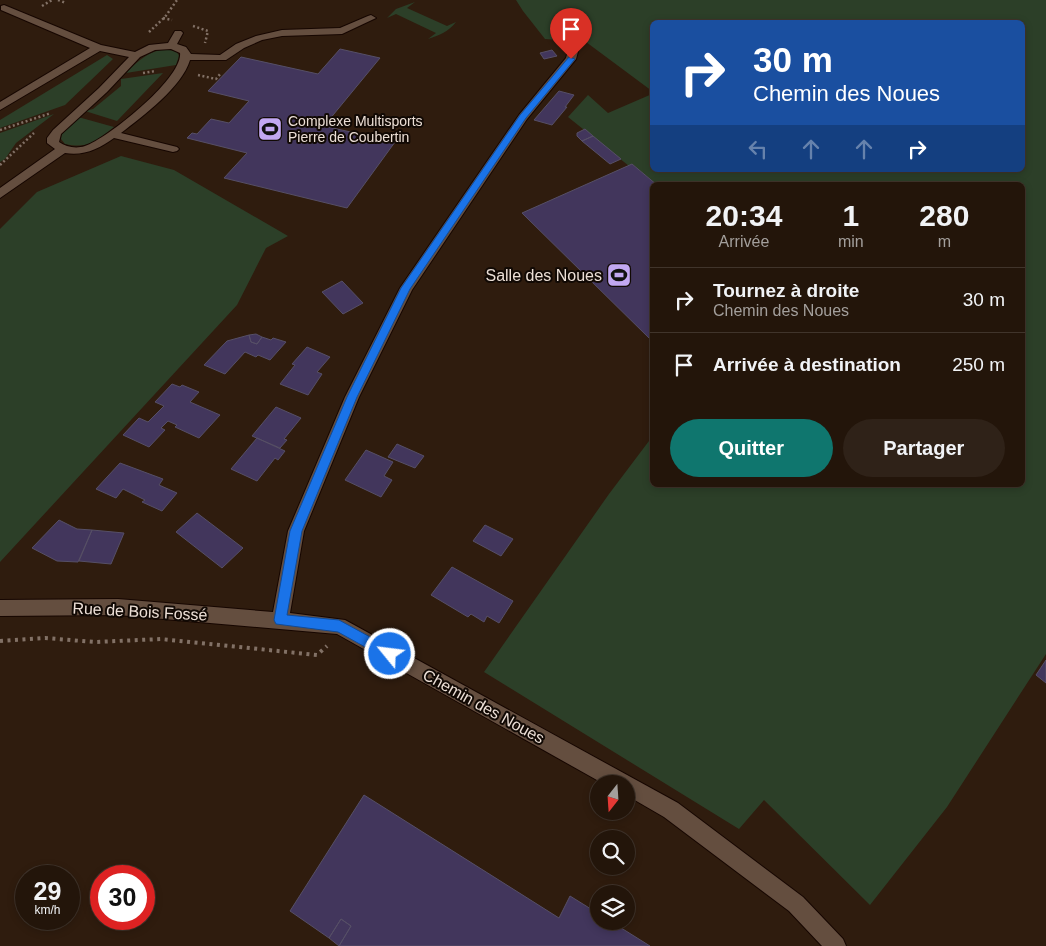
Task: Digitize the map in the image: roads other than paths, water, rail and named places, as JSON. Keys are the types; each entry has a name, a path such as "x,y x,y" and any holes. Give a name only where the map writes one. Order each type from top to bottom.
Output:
{"street":[{"path":"4,8 98,48 136,55"},
{"path":"186,57 222,58 250,41 270,35 342,31 371,18"},
{"path":"171,46 178,27"},
{"path":"280,620 296,531 352,397 406,288 523,117 571,59 575,44"},
{"path":"171,46 182,50 186,57 180,68 154,100 114,134 91,148 78,150 64,149 54,143 53,138 77,112 136,55 153,47 171,46"},
{"path":"0,107 98,48"},
{"path":"114,134 125,139 173,149"},
{"path":"0,194 64,149"},
{"name":"Rue de Bois Fossé","path":"0,608 118,606 280,620"},
{"name":"Chemin des Noues","path":"280,620 339,626 607,775"},
{"name":"Chemin des Noues","path":"635,790 671,810 796,904 836,946"}],"place":[{"name":"Complexe Multisports Pierre de Coubertin","path":"270,129"},
{"name":"Salle des Noues","path":"619,275"}]}
